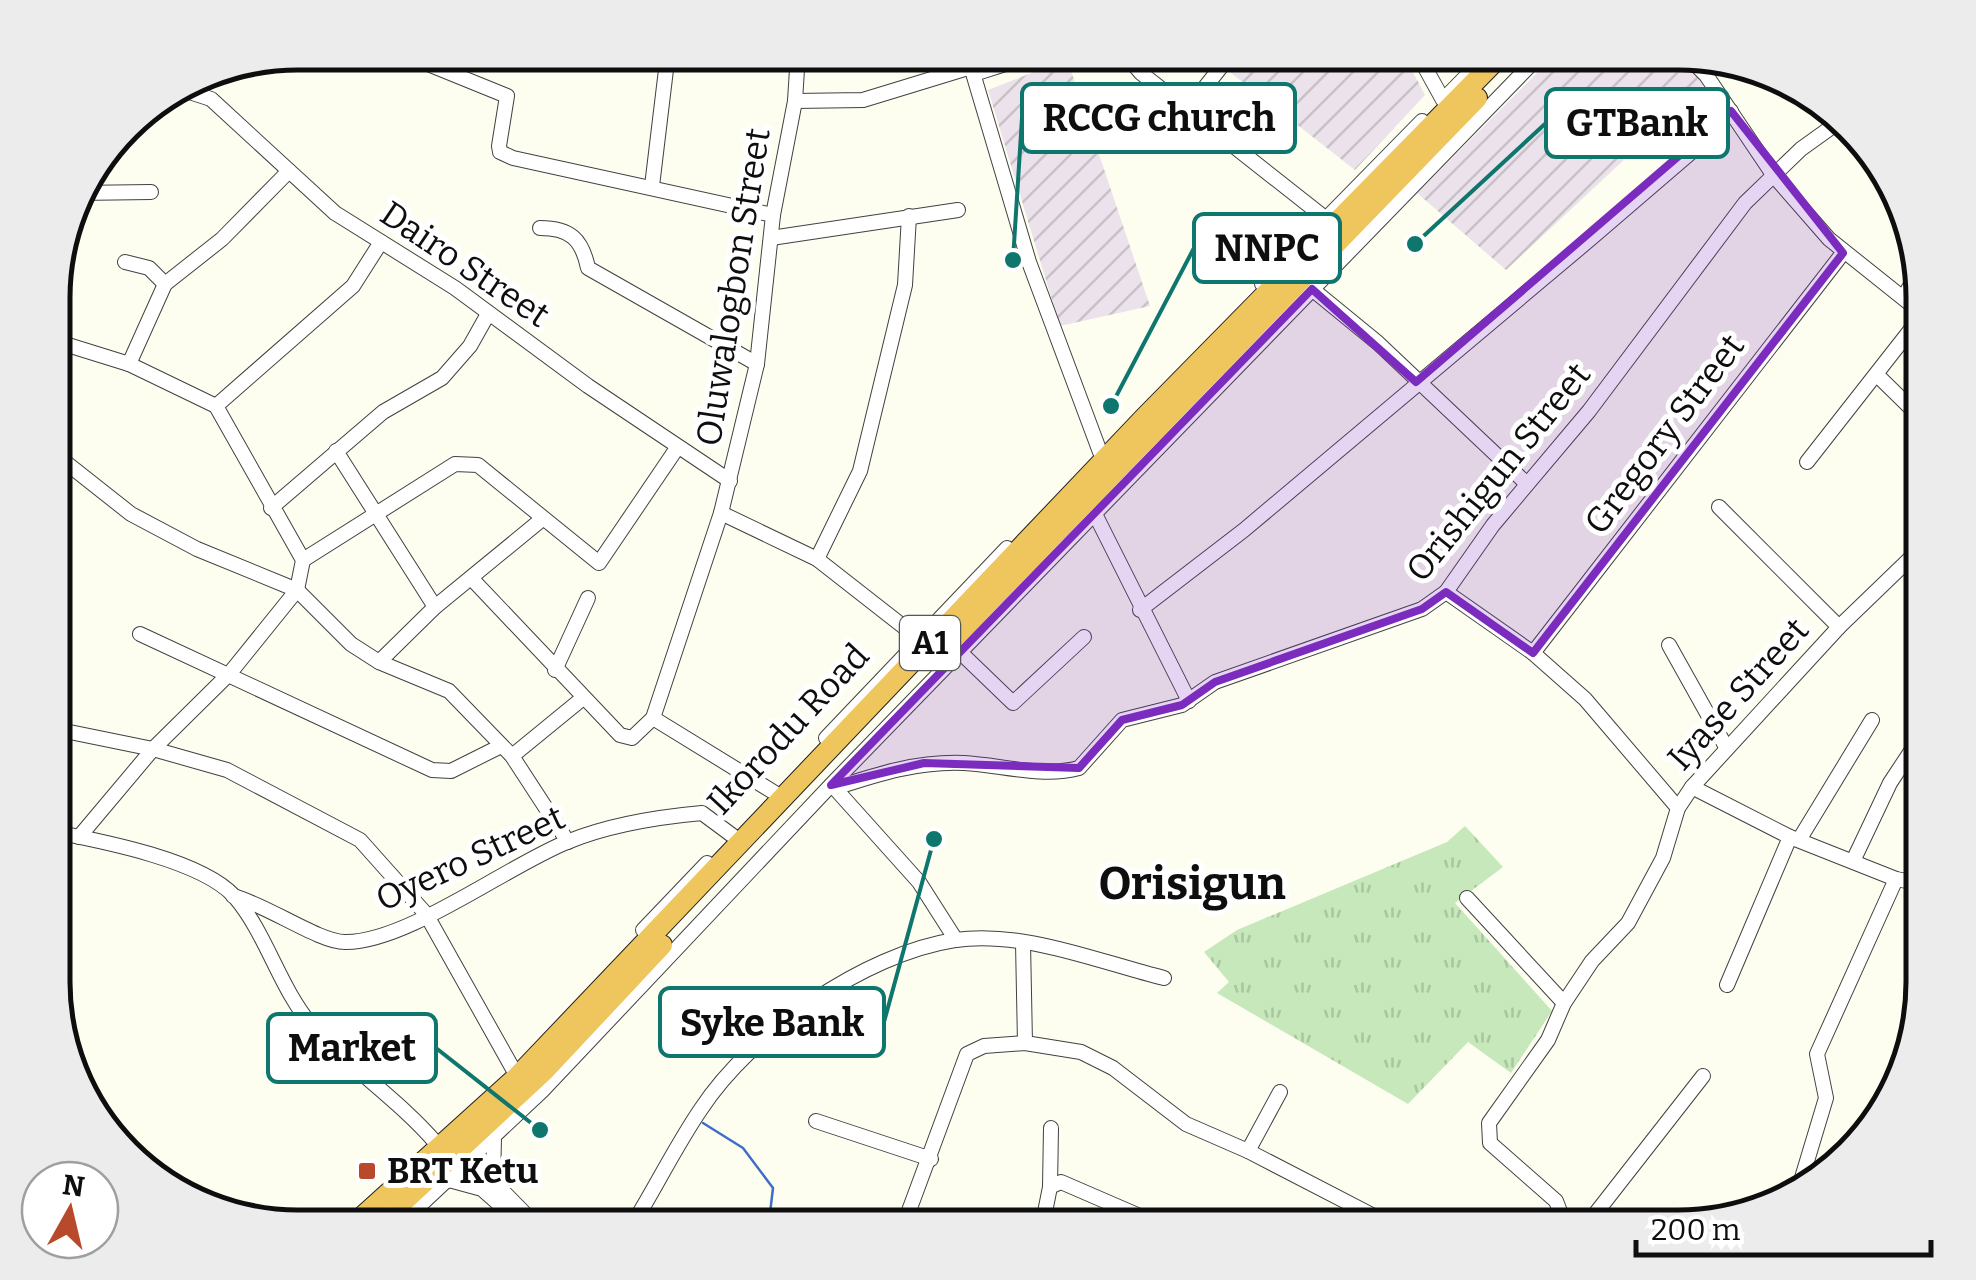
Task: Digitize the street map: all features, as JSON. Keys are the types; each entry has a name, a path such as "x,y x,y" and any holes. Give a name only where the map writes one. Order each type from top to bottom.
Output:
{"highway":[{"name":"Ikorodu Road","path":"371,1210 517,1077 1334,214 1485,70"},
{"name":"Ikorodu Road","path":"401,1210 450,1174 844,752 1504,70"}],"street":[{"path":"444,70 507,96 500,152 773,215"},
{"path":"652,186 666,70"},
{"name":"Oluwalogbon Street","path":"653,718 721,513 757,364 773,215 797,70"},
{"path":"794,101 864,100 956,70"},
{"path":"972,70 1030,262 1100,452"},
{"path":"1139,70 1188,110 1334,214"},
{"path":"1188,110 1218,70"},
{"path":"1427,70 1443,100"},
{"name":"Ikorodu Road","path":"1404,146 1472,70"},
{"name":"Ikorodu Road","path":"414,1210 494,1138 1525,70"},
{"path":"1699,71 1774,176 1843,253 1904,297 1906,293"},
{"name":"Dairo Street","path":"196,95 210,99 335,213 730,480"},
{"path":"1140,610 1244,530 1709,137 1731,111"},
{"name":"Orishigun Street","path":"833,786 924,764 1044,772 1079,768 1116,724 1189,700 1215,682 1422,610 1446,592 1746,203 1831,130"},
{"path":"130,364 165,284 222,239 289,171"},
{"path":"96,193 151,192"},
{"path":"771,238 958,210"},
{"name":"Ikorodu Road","path":"358,1210 513,1069 918,638 1334,214"},
{"path":"817,559 860,470 905,285 910,216"},
{"path":"540,228 574,235 583,245 588,268 757,364"},
{"path":"216,406 353,286 381,242"},
{"name":"Gregory Street","path":"1534,653 1843,253"},
{"path":"124,262 148,268 165,284"},
{"path":"1312,289 1378,343 1527,484"},
{"path":"271,508 383,412 442,378 470,346 488,314"},
{"path":"1808,462 1906,336"},
{"path":"70,345 130,364 216,406 303,560 297,590 230,674 154,749 78,837"},
{"path":"1877,374 1906,403"},
{"path":"303,560 456,464 468,463 478,464 541,520 600,563 678,448"},
{"path":"336,450 379,515 408,570 435,606"},
{"path":"70,466 131,514 197,549 297,590 351,644 379,662 449,691 512,756 568,842"},
{"path":"1719,507 1839,628"},
{"path":"1094,512 1140,610 1189,700"},
{"path":"721,513 817,559 918,638"},
{"path":"379,662 435,606 473,580 541,520"},
{"name":"Iyase Street","path":"1563,1210 1487,1136 1489,1123 1530,1067 1592,961 1628,923 1663,858 1678,808 1692,787 1839,628 1906,563"},
{"path":"473,580 620,735 632,738 653,718 775,793"},
{"path":"1446,592 1534,653 1585,698 1678,808"},
{"path":"555,670 588,598"},
{"path":"140,634 442,773 499,746"},
{"path":"960,652 1014,704 1084,637"},
{"path":"1669,644 1726,748"},
{"path":"512,756 584,698"},
{"path":"1727,985 1795,838 1872,720"},
{"path":"70,733 154,749 227,770 360,840 426,914 513,1069"},
{"path":"1854,860 1890,783 1906,759"},
{"path":"833,786 941,910 956,940"},
{"path":"1692,787 1795,838 1906,881"},
{"name":"Oyero Street","path":"70,835 203,876 233,896 263,904 330,940 348,942 395,930 568,842 612,828 702,813 733,836"},
{"path":"1803,1172 1826,1098 1816,1054 1896,880"},
{"path":"233,896 282,985 310,1024 436,1143"},
{"path":"1467,898 1564,1003"},
{"path":"642,1210 699,1111 738,1062 800,1010 868,971 956,940 1023,943 1164,978"},
{"path":"1023,943 1024,1043"},
{"path":"910,1210 932,1159 962,1060 970,1050 984,1046 1024,1043 1081,1052 1100,1060 1166,1113 1362,1210"},
{"path":"1598,1210 1703,1076"},
{"path":"1248,1151 1280,1092"},
{"path":"816,1120 932,1159"},
{"path":"1045,1210 1050,1186 1051,1128"},
{"path":"494,1138 493,1182 520,1210"},
{"path":"450,1174 482,1188 505,1210"},
{"path":"1050,1186 1062,1182 1129,1210"}],"highlighted area":[{"path":"1731,111 1843,253 1533,653 1446,592 1422,609 1215,682 1182,705 1122,720 1079,768 924,763 831,785 1312,289 1416,382"}],"shaded area":[{"path":"1039,70 1071,70 1150,306 1060,326 988,90"},
{"path":"1412,70 1425,95 1355,170 1231,73"},
{"path":"1540,70 1716,74 1506,270 1417,193"}],"green space":[{"path":"1465,826 1503,867 1455,903 1552,1011 1511,1073 1468,1042 1408,1104 1217,993 1229,982 1204,952 1237,930 1447,842"}],"waterway":[{"path":"703,1123 743,1148 773,1188 770,1210"}],"place":[{"name":"GTBank","path":"1415,244"},
{"name":"RCCG church","path":"1013,260"},
{"name":"NNPC","path":"1111,406"},
{"name":"Syke Bank","path":"934,839"},
{"name":"Market","path":"540,1130"},
{"name":"BRT Ketu","path":"367,1171"}],"district":[{"name":"Orisigun","path":"1192,884"}]}
